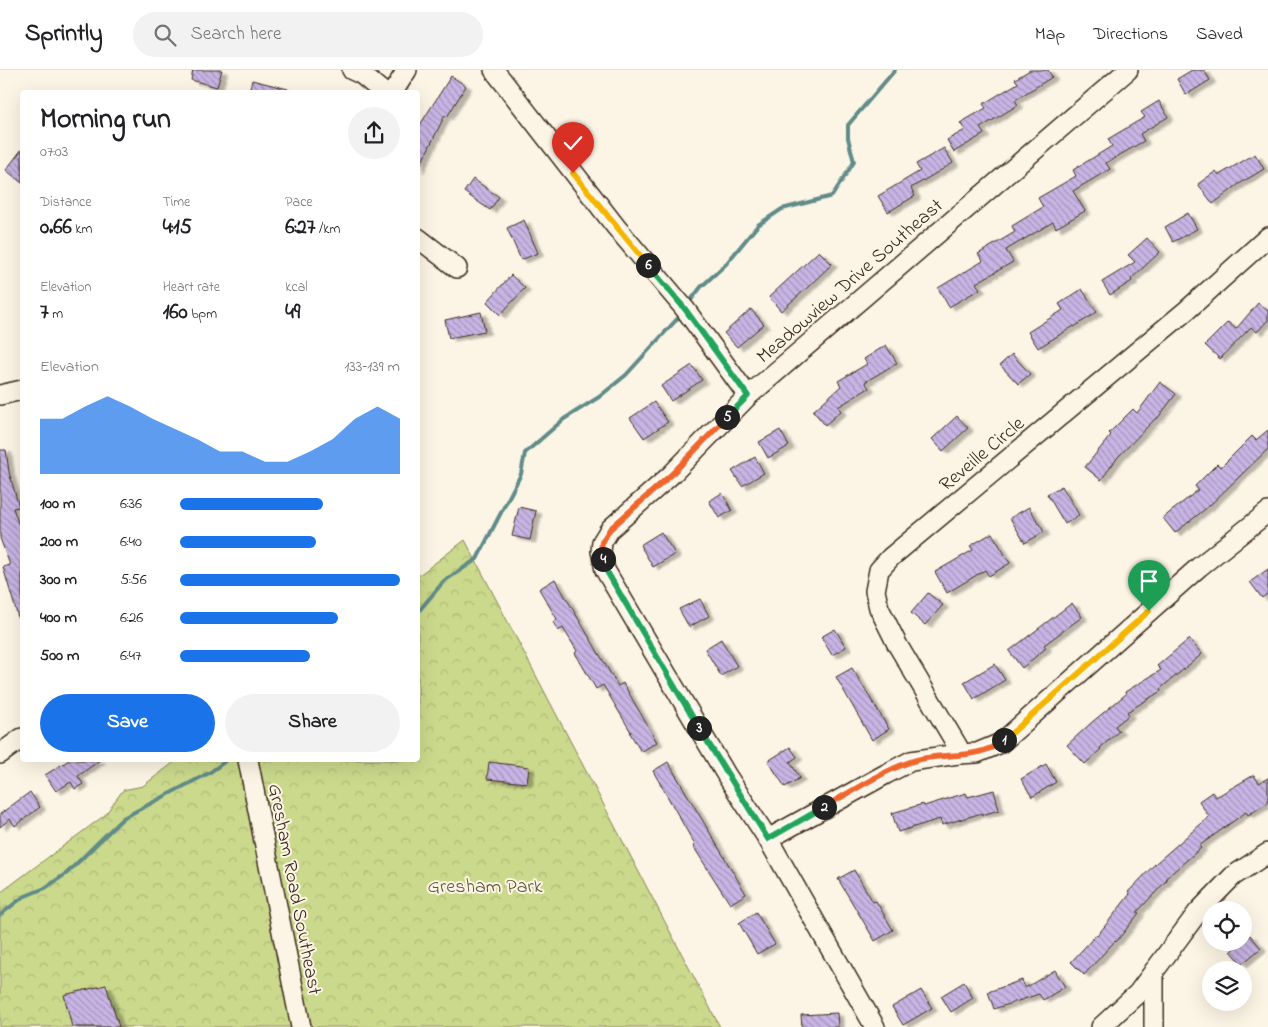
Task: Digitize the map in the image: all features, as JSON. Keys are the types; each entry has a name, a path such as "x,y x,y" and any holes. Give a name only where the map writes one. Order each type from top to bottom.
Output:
{"street":[{"path":"352,70 361,74 381,90"},
{"path":"394,90 407,70"},
{"path":"494,70 616,228 685,309 748,396"},
{"name":"Meadowview Drive Southeast","path":"875,1027 768,839 728,776 606,570 601,551 602,542 610,529 672,474 748,396 1128,70"},
{"name":"Reveille Circle","path":"958,754 958,747 879,608 875,591 879,570 890,557 1187,310 1268,237"},
{"path":"420,240 457,268"},
{"path":"0,395 20,390"},
{"path":"768,839 911,761 977,753 1001,743 1199,567 1268,512"},
{"name":"Gresham Road Southeast","path":"248,762 301,1027"},
{"path":"1101,1027 1138,993 1198,912 1233,876 1268,854"},
{"path":"1154,971 1154,1027"}],"green space":[{"name":"Gresham Park","path":"465,540 720,1027 0,1027 0,893 105,815 123,790 143,786 174,762 420,762 420,574"}],"building":[{"path":"193,70 222,70 217,87 191,80"},
{"path":"1030,70 1048,70 1052,77 1015,100 1018,105 980,128 984,134 954,152 947,140 965,130 960,123 986,108 983,104 1018,83 1015,79"},
{"path":"1192,70 1204,70 1210,80 1186,95 1177,79"},
{"path":"451,76 466,86 447,117 445,115 420,166 420,125"},
{"path":"252,80 288,89 288,90 250,90"},
{"path":"1159,101 1168,117 1140,134 1144,141 1106,163 1110,169 1073,191 1085,211 1056,228 1053,222 1006,250 1013,262 976,283 980,289 949,307 938,288 983,261 978,254 1015,232 1012,226 1043,207 1038,198 1076,176 1073,170 1112,146 1108,139 1145,117 1141,112"},
{"path":"944,148 953,163 911,188 915,196 888,212 878,196 920,171 916,164"},
{"path":"20,152 20,181 6,170"},
{"path":"1255,154 1264,169 1239,184 1213,204 1198,184 1216,171 1219,175"},
{"path":"473,179 499,197 490,210 464,192"},
{"path":"1188,213 1197,229 1173,242 1165,227"},
{"path":"524,220 538,253 521,260 507,228"},
{"path":"1147,238 1160,252 1131,279 1132,281 1110,295 1102,282 1135,262 1128,255"},
{"path":"819,251 832,264 781,311 769,297"},
{"path":"511,275 525,288 500,315 487,302"},
{"path":"1082,289 1097,312 1038,348 1028,332 1063,310 1059,304"},
{"path":"1258,303 1268,311 1268,320 1257,332 1251,327 1220,359 1205,345 1228,322 1236,329"},
{"path":"751,309 764,324 737,347 724,333"},
{"path":"481,312 485,331 449,338 445,320"},
{"path":"886,345 897,363 865,382 869,388 838,407 841,411 825,425 813,411 841,386 838,381 867,364 864,359"},
{"path":"1012,354 1030,374 1018,384 1000,365"},
{"path":"692,365 702,380 671,401 661,386"},
{"path":"1160,382 1176,394 1157,419 1118,457 1101,480 1085,467 1111,435 1109,433 1133,409 1137,413"},
{"path":"654,402 668,422 644,438 630,418"},
{"path":"957,416 968,428 943,451 932,439"},
{"path":"780,430 789,446 768,458 759,442"},
{"path":"1268,430 1268,449 1209,506 1175,533 1163,518 1198,490 1195,486 1217,464 1221,467 1252,436 1256,440"},
{"path":"0,450 6,450 9,472 19,507 13,508 20,528 20,624 3,567 10,565 0,538"},
{"path":"755,457 764,473 742,486 732,471"},
{"path":"1062,486 1079,515 1065,524 1047,494"},
{"path":"722,493 732,510 719,518 709,501"},
{"path":"519,507 536,511 530,540 512,536"},
{"path":"1029,507 1044,532 1025,543 1010,518"},
{"path":"661,532 675,554 653,567 640,545"},
{"path":"992,533 1010,563 989,576 985,570 947,593 935,572 973,550 970,546"},
{"path":"1268,569 1268,593 1262,598 1250,582"},
{"path":"555,579 618,686 623,683 657,742 641,752 603,685 596,689 563,628 558,631 553,622 557,619 539,589"},
{"path":"928,593 943,605 925,625 911,613"},
{"path":"700,599 709,616 689,627 679,609"},
{"path":"1072,603 1082,617 1044,645 1046,648 1022,668 1009,651"},
{"path":"835,629 846,647 832,655 821,637"},
{"path":"721,639 737,666 721,676 705,649"},
{"path":"1189,639 1202,654 1160,689 1161,691 1127,712 1129,715 1115,726 1119,731 1085,764 1067,745 1126,694 1125,692 1161,670 1157,666"},
{"path":"995,664 1005,680 974,699 964,682"},
{"path":"852,668 889,729 872,740 836,677"},
{"path":"790,747 797,757 790,762 800,778 785,787 768,761"},
{"path":"66,762 97,762 78,776 83,784 75,789 71,782 56,791 45,775"},
{"path":"489,762 529,767 527,783 487,779"},
{"path":"668,762 746,894 730,904 693,846 695,845 653,771"},
{"path":"1046,764 1056,782 1032,797 1021,779"},
{"path":"1254,775 1259,783 1268,778 1268,803 1248,815 1246,812 1199,846 1201,848 1166,878 1167,880 1137,912 1139,913 1116,942 1084,975 1071,962 1097,936 1130,894 1128,892 1156,863 1209,817 1199,801 1212,792 1216,797"},
{"path":"994,790 999,810 942,825 940,819 898,832 892,813 923,804 924,806 966,793 968,797"},
{"path":"30,792 40,807 15,826 10,819 0,827 0,814"},
{"path":"854,870 873,902 876,901 893,930 875,941 838,879"},
{"path":"756,912 775,944 757,954 739,923"},
{"path":"1252,937 1261,948 1246,961 1239,961 1231,951 1252,951"},
{"path":"1055,970 1065,987 1043,1000 1039,994 994,1009 988,992 1022,980 1025,988"},
{"path":"964,982 973,998 951,1012 941,996"},
{"path":"106,985 119,1027 72,1027 64,995"},
{"path":"921,990 932,1008 903,1025 892,1007"},
{"path":"837,1013 838,1027 802,1027 801,1015"}],"waterway":[{"path":"691,300 701,287 726,264 758,225 782,209 832,196 854,162 848,138 848,125 895,70"},
{"path":"420,610 444,581 477,559 521,474 525,453 564,419 599,397 626,375 678,318"},
{"path":"0,915 23,897 45,888 67,873 123,818 209,773 224,762"}],"route":[{"path":"573,173 616,228 685,309 748,396 672,474 610,529 602,542 601,551 606,570 668,677 768,839 911,761 977,753 1001,743 1149,611"}]}
